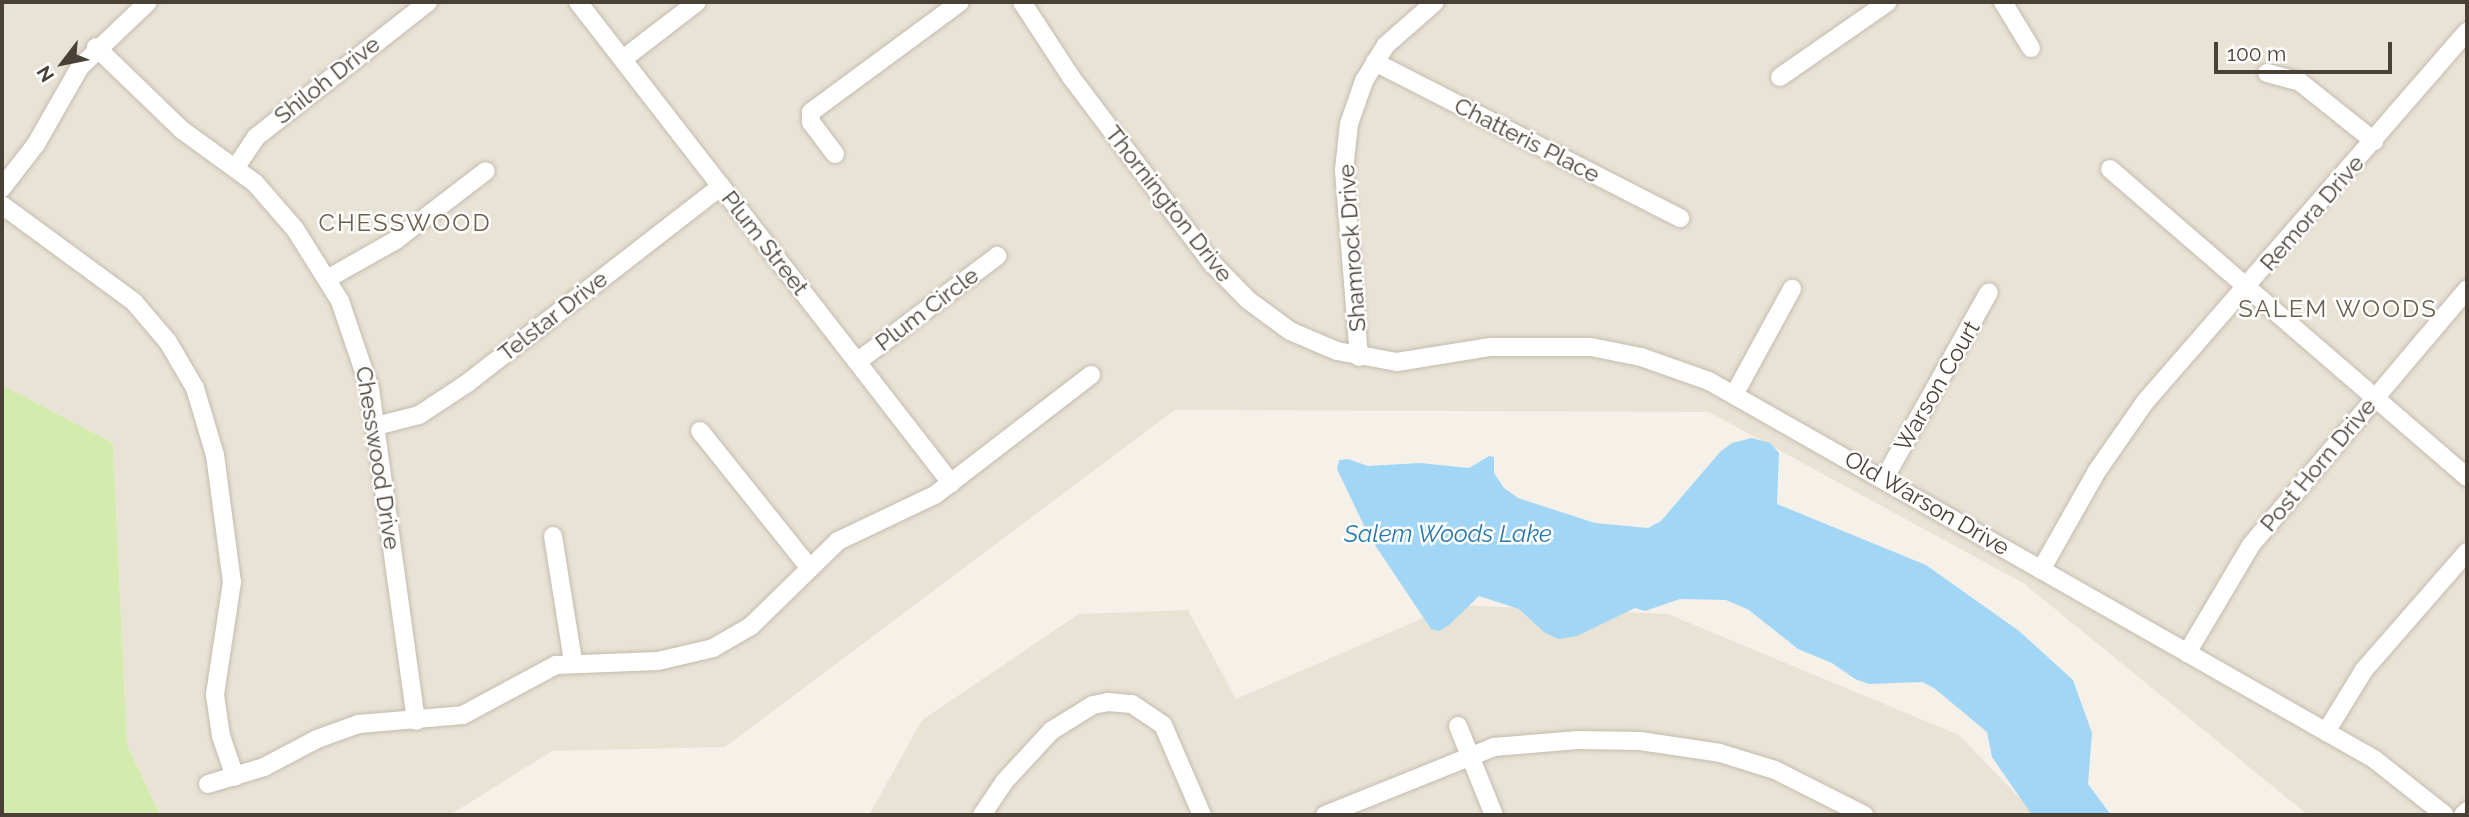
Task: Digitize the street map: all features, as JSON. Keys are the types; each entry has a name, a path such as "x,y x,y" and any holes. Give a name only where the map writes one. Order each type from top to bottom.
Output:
{"street":[{"path":"2,188 36,144 68,85 96,47 148,2"},
{"name":"Shiloh Drive","path":"236,167 256,137 428,2"},
{"name":"Plum Street","path":"578,2 951,483"},
{"path":"623,59 697,2"},
{"path":"835,154 811,122 811,112 960,2"},
{"name":"Thornington Drive","path":"1022,2 1071,77 1228,282 1290,331 1359,357"},
{"name":"Shamrock Drive","path":"1359,357 1345,147 1355,102 1375,62 1402,27 1434,2"},
{"path":"1780,76 1888,2"},
{"path":"2003,2 2031,48"},
{"name":"Remora Drive","path":"2041,569 2120,435 2467,31"},
{"name":"Chesswood Drive","path":"96,47 181,130 236,167 276,206 327,279 363,359 376,426 416,721"},
{"name":"Chatteris Place","path":"1375,62 1680,218"},
{"path":"2267,73 2300,82 2374,141"},
{"path":"2109,169 2377,395 2467,477"},
{"path":"327,279 396,240 486,171"},
{"name":"Telstar Drive","path":"376,426 419,415 466,384 721,186"},
{"path":"2,205 134,302 168,342 199,398 215,455 232,582 215,695 220,736 235,776"},
{"name":"Plum Circle","path":"857,362 997,256"},
{"path":"1735,393 1792,289"},
{"name":"Post Horn Drive","path":"2187,653 2251,545 2467,289"},
{"name":"Warson Court","path":"1884,479 1989,292"},
{"name":"Old Warson Drive","path":"1359,357 1397,362 1491,347 1591,347 1675,368 1735,393 2326,732 2403,779 2445,815"},
{"path":"208,784 235,776 340,730 378,721 416,721 463,715 537,672 573,662 658,661 713,648 751,626 808,566 838,541 916,506 951,483 1091,375"},
{"path":"700,432 808,566"},
{"path":"553,536 573,662"},
{"path":"2326,732 2364,670 2467,552"},
{"path":"982,815 1004,782 1051,731 1093,705 1108,702 1132,704 1163,725 1202,815"},
{"path":"1458,726 1494,815"},
{"path":"1325,815 1469,756 1529,741 1680,746 1776,770 1864,815"},
{"path":"2463,815 2467,811"}],"shaded area":[{"path":"2,2 2467,2 2467,815 2308,815 2023,583 1709,412 1175,410 725,747 552,751 450,815 160,815 127,745 113,443 2,385"},
{"path":"1453,605 1668,614 1959,735 2036,815 869,815 922,720 1079,614 1188,610 1236,699"}],"green space":[{"path":"2,385 113,443 127,745 160,815 2,815"}],"water":[{"name":"Salem Woods Lake","path":"1752,438 1770,443 1779,453 1777,504 1926,565 2019,631 2073,680 2092,733 2088,784 2111,815 2032,815 1992,757 1987,732 1934,688 1922,682 1869,684 1855,679 1832,663 1798,649 1749,610 1726,600 1680,599 1645,611 1635,608 1577,636 1559,639 1545,633 1519,609 1479,596 1449,625 1439,631 1431,629 1369,536 1337,469 1339,460 1348,459 1368,466 1420,463 1469,468 1489,456 1494,457 1494,473 1504,488 1518,498 1595,523 1648,528 1661,521 1720,452 1732,443"}],"district":[{"name":"CHESSWOOD","path":"405,223"},
{"name":"SALEM WOODS","path":"2338,309"}]}
